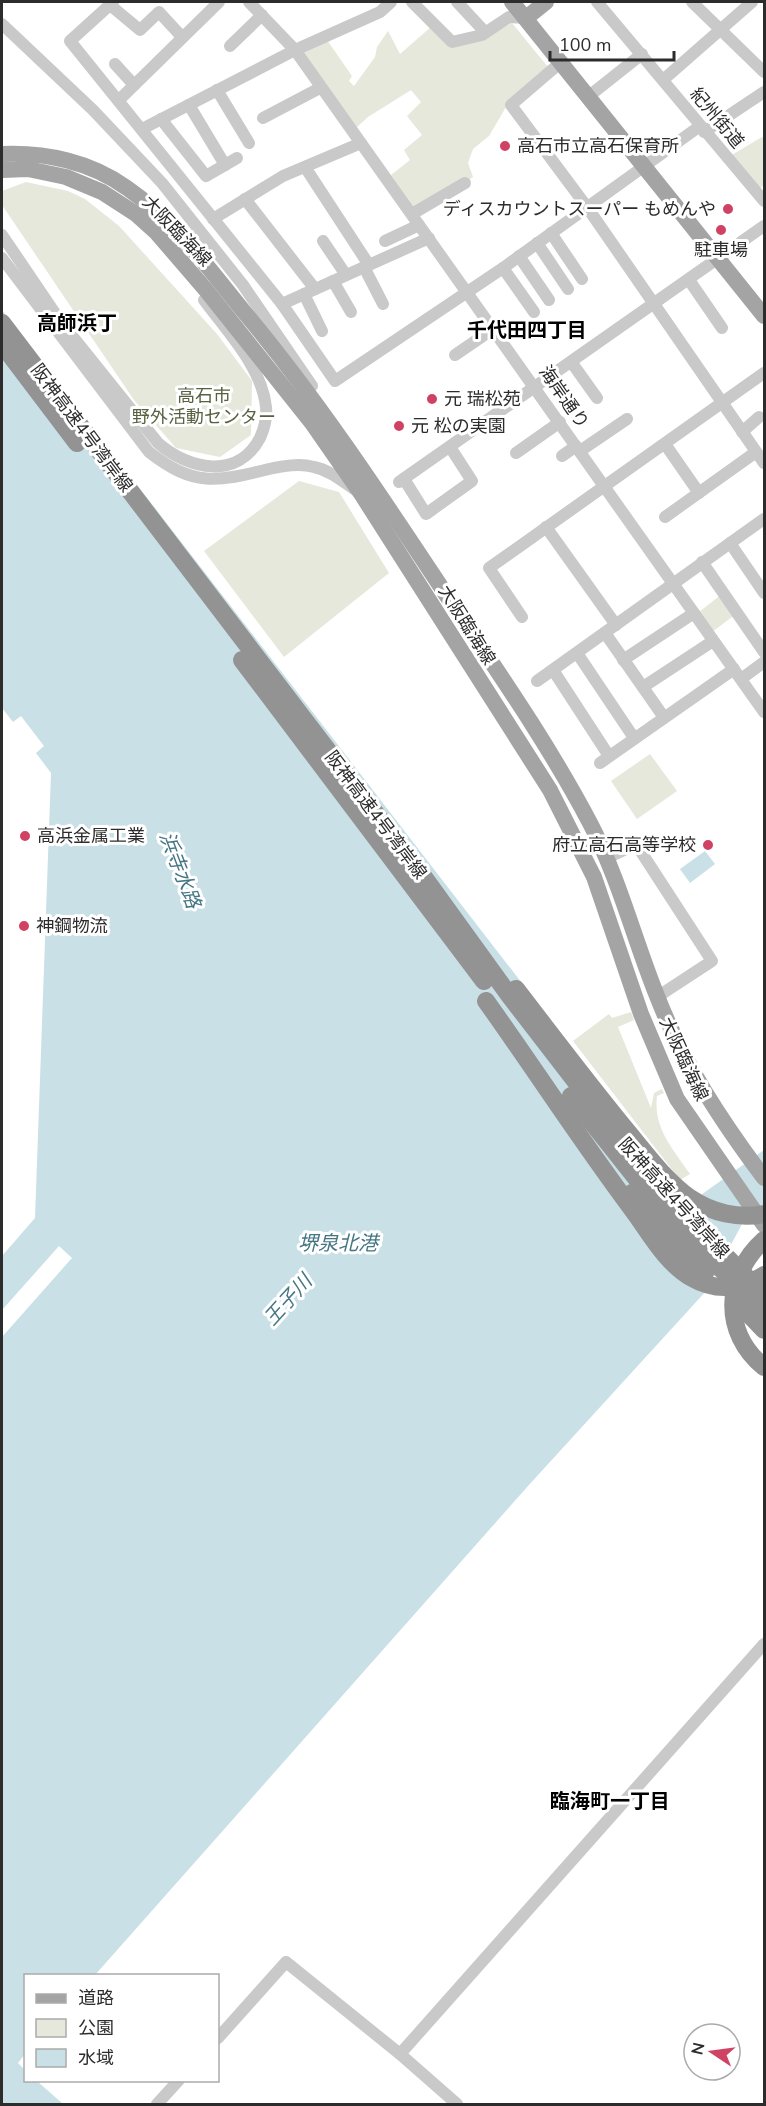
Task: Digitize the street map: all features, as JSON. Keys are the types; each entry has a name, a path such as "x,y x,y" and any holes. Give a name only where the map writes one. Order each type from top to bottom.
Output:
{"highway":[{"name":"阪神高速4号湾岸線","path":"2,323 418,869 509,995 659,1185 765,1295"},
{"name":"阪神高速4号湾岸線","path":"2,344 621,1160 682,1230 765,1313"},
{"path":"341,790 622,1196 663,1251 682,1272 700,1282 720,1287 748,1284 765,1275"},
{"path":"418,869 663,1173 690,1197 711,1209 763,1219"},
{"path":"544,1081 614,1172 662,1228 765,1330"},
{"path":"659,1185 765,1283"},
{"path":"765,1240 739,1272 732,1305 742,1341 765,1368"}],"main road":[{"path":"512,2 765,316"},
{"path":"526,18 546,2"},
{"name":"大阪臨海線","path":"2,154 58,158 82,164 127,187 188,242 285,361 389,508 566,780 607,858 657,996 680,1050 696,1078 765,1178"},
{"name":"大阪臨海線","path":"2,170 28,169 87,184 122,204 156,232 281,383 362,495 550,790 594,877 641,1014 677,1099 763,1219"}],"street":[{"path":"119,100 219,2"},
{"name":"海岸通り","path":"249,2 295,50 765,712"},
{"path":"142,129 295,50 380,12 391,2"},
{"path":"412,2 452,42 485,32 509,17 526,18"},
{"path":"457,2 485,32"},
{"name":"紀州街道","path":"597,2 765,201"},
{"path":"692,2 765,72"},
{"path":"663,80 752,2"},
{"path":"182,37 159,12 140,30 112,3 70,41 282,304 335,381 502,268 644,166 765,92"},
{"path":"230,46 262,15"},
{"path":"2,24 93,110 162,183 190,218 243,285 334,417 389,508"},
{"path":"589,96 642,54"},
{"path":"560,63 510,105 587,207 765,463"},
{"path":"115,64 134,85"},
{"path":"263,118 318,89"},
{"path":"218,90 249,143"},
{"path":"189,105 225,165"},
{"path":"161,119 206,176 237,158"},
{"path":"213,219 283,176 361,143"},
{"path":"305,167 367,266 383,304"},
{"path":"385,241 465,183"},
{"path":"244,199 309,292 322,331"},
{"path":"450,447 472,481 426,513 401,480 536,389 765,226"},
{"path":"2,235 61,322 158,443 178,459 192,464 218,467 230,465 248,456 262,433 267,408 264,394 249,363 156,232"},
{"path":"551,233 582,279"},
{"path":"282,304 429,238"},
{"path":"323,241 346,275"},
{"path":"537,243 568,289"},
{"path":"519,256 549,300"},
{"path":"2,258 149,452 166,465 192,478 213,481 285,466 313,466 329,472 362,495"},
{"path":"502,268 534,312"},
{"path":"689,280 722,327"},
{"path":"333,281 351,312"},
{"path":"455,355 493,329"},
{"path":"572,363 597,398"},
{"path":"522,617 489,568 604,486 763,379"},
{"path":"742,432 759,417"},
{"path":"562,456 578,449 627,419"},
{"path":"516,453 560,422"},
{"path":"665,444 699,493"},
{"path":"665,517 756,452"},
{"path":"537,681 702,562 762,525"},
{"path":"546,527 616,625"},
{"path":"730,543 765,593"},
{"path":"702,562 765,652"},
{"path":"623,660 694,613"},
{"path":"605,633 663,716"},
{"path":"643,687 713,641"},
{"path":"578,653 634,738"},
{"path":"553,670 605,759 663,716 737,674 765,662"},
{"path":"607,858 636,844 712,961 657,996"},
{"path":"400,2054 764,1646"},
{"path":"219,2037 285,1962 400,2054 457,2104"},
{"path":"157,2104 177,2082"}],"green space":[{"path":"512,23 548,67 506,107 489,136 473,149 468,163 473,177 415,211 391,175 410,160 404,150 422,135 407,116 421,102 411,90 368,117 356,128 303,52 327,40 352,76 349,81 354,86 375,57 377,47 388,31 400,54 432,26 450,48 490,35"},
{"path":"764,137 764,185 759,189 730,156"},
{"name":"高石市 野外活動センター","path":"26,182 68,191 85,199 119,226 217,334 252,381 251,435 220,457 176,448 134,400 2,205 2,191"},
{"path":"299,481 339,492 389,573 284,657 204,551"},
{"path":"722,594 736,614 712,632 699,612"},
{"path":"650,754 677,791 637,819 611,781"},
{"path":"631,1012 634,1020 618,1027 651,1108 654,1093 662,1089 664,1093 657,1096 661,1128 690,1174 680,1180 573,1041 609,1014 612,1018"}],"water":[{"name":"堺泉北港","path":"2,310 691,1202 764,1150 764,1208 742,1224 707,1290 528,1486 96,1974 24,1974 24,2055 18,2063 24,2069 24,2082 38,2082 63,2104 2,2104 2,1256 35,1218 51,773 36,753 44,746 21,716 13,722 2,708"},
{"path":"705,851 715,864 690,883 680,869"}],"pier":[{"path":"59,1246 72,1258 2,1337 2,1310"}],"place":[{"name":"高石市立高石保育所","path":"505,146"},
{"name":"ディスカウントスーパー もめんや","path":"728,209"},
{"name":"駐車場","path":"721,230"},
{"name":"元 瑞松苑","path":"432,399"},
{"name":"元 松の実園","path":"399,426"},
{"name":"高浜金属工業","path":"25,836"},
{"name":"府立高石高等学校","path":"708,845"},
{"name":"神鋼物流","path":"24,926"}],"district":[{"name":"高師浜丁","path":"77,323"},
{"name":"千代田四丁目","path":"527,330"},
{"name":"臨海町一丁目","path":"610,1801"}],"water label":[{"name":"浜寺水路","path":"180,870"},
{"name":"王子川","path":"288,1300"}]}
